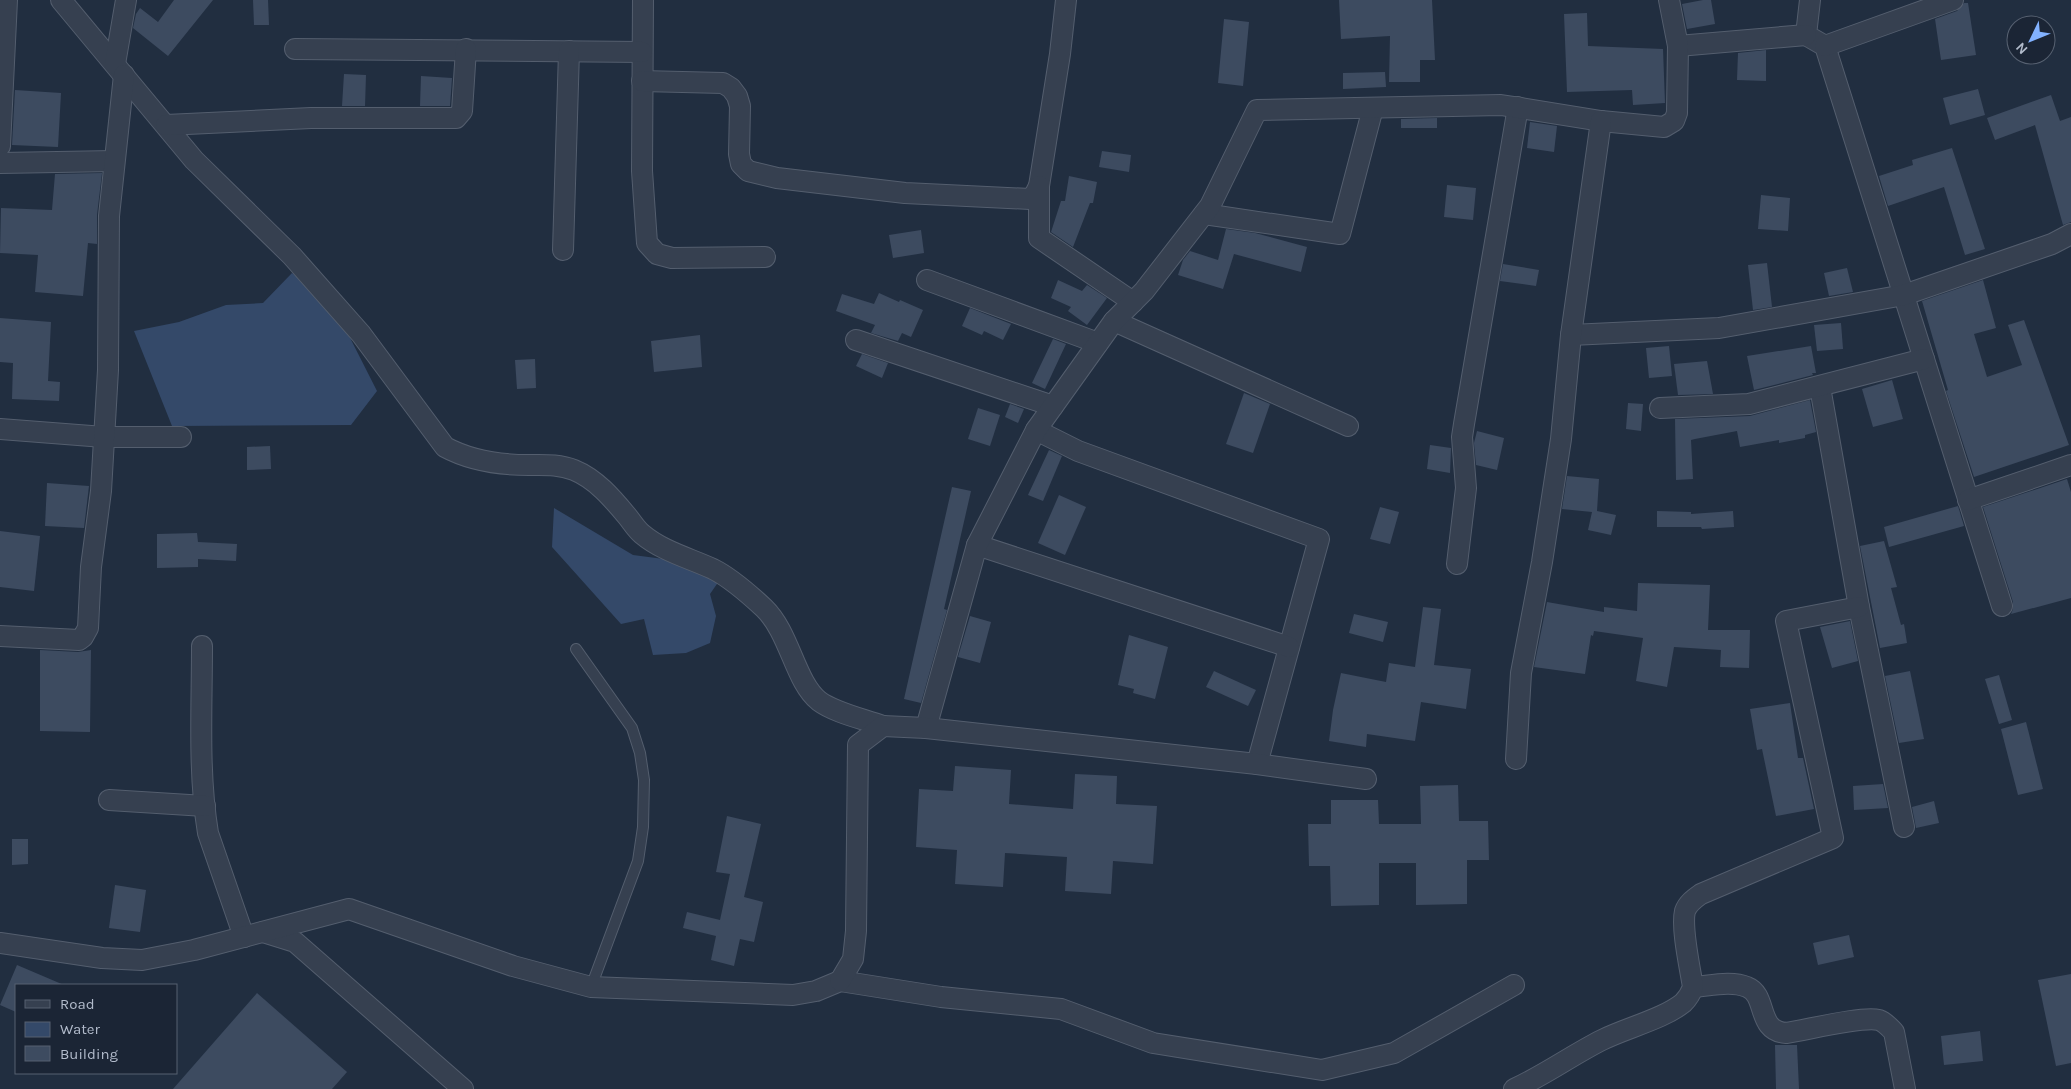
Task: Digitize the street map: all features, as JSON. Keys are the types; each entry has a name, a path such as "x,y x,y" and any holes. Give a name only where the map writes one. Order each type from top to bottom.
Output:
{"street":[{"path":"0,146 6,0"},
{"path":"61,0 194,160 292,256 361,334 445,447 481,461 528,465 552,464 573,470 596,483 641,533 656,544 714,570 734,583 764,608 779,626 802,678 814,697 822,703 883,726 926,728 1257,764 1366,779"},
{"path":"0,636 71,641 79,640 88,628 91,567 101,490 108,370 109,216 119,69 126,0"},
{"path":"643,0 642,171 647,243 657,254 672,258 765,257"},
{"path":"1066,0 1039,186 1039,238 1133,302"},
{"path":"926,728 977,545 1036,430 1114,321 1133,302 1210,206 1257,110 1501,105 1601,121 1664,127 1674,121 1677,113 1678,46 1669,0"},
{"path":"1806,35 1810,0"},
{"path":"1825,46 1953,0"},
{"path":"1678,46 1806,35 1825,46 2002,606"},
{"path":"295,49 642,52"},
{"path":"166,125 311,118 456,118 462,111 466,49"},
{"path":"563,250 569,51"},
{"path":"642,81 723,83 731,88 737,96 740,106 739,154 741,164 748,171 760,175 905,193 1018,200 1030,199 1039,186"},
{"path":"1457,564 1466,488 1462,437 1518,107"},
{"path":"1204,214 1340,234 1373,108"},
{"path":"1516,759 1522,673 1561,440 1571,335 1601,121"},
{"path":"0,163 114,161"},
{"path":"1571,335 1719,328 1904,295 2052,244 2071,234"},
{"path":"926,280 1098,343"},
{"path":"1114,321 1348,426"},
{"path":"856,340 1053,406"},
{"path":"1660,408 1749,404 1924,359"},
{"path":"1820,387 1858,607 1904,827"},
{"path":"0,429 104,437 181,437"},
{"path":"1036,430 1078,451 1319,539 1257,764"},
{"path":"1968,500 2071,465"},
{"path":"977,545 1289,647"},
{"path":"1514,1089 1602,1040 1683,1003 1690,995 1693,987 1684,924 1685,911 1690,902 1701,894 1833,838 1786,621 1858,607"},
{"path":"202,646 202,755 208,833 253,934"},
{"path":"840,981 853,959 856,931 858,745 883,726"},
{"path":"109,800 205,806"},
{"path":"0,943 102,958 142,960 194,950 349,908 513,966 591,987 793,995 816,991 840,981 941,997 1061,1009 1153,1042 1322,1070 1394,1053 1514,985"},
{"path":"253,934 295,942 463,1089"},
{"path":"1693,987 1737,984 1749,987 1756,994 1770,1027 1777,1033 1786,1034 1864,1020 1879,1020 1888,1025 1894,1032 1905,1089"}],"lane":[{"path":"576,649 632,728 640,753 644,780 643,827 638,860 591,987"}],"water":[{"path":"292,273 313,288 343,324 377,391 351,425 172,426 134,331 179,322 226,305 263,303"},
{"path":"554,508 633,555 679,561 719,581 710,594 716,616 710,643 686,653 653,655 644,619 621,624 552,547"}],"building":[{"path":"174,0 213,0 168,56 133,28 136,14 140,8 158,22"},
{"path":"253,0 268,0 269,25 254,25"},
{"path":"1339,0 1432,0 1435,60 1420,60 1420,82 1389,82 1390,36 1341,39"},
{"path":"1711,0 1715,24 1687,29 1682,4"},
{"path":"1964,3 1968,3 1976,55 1941,60 1935,19 1957,11"},
{"path":"1587,13 1588,46 1663,49 1665,103 1633,105 1632,90 1567,92 1564,14"},
{"path":"1224,19 1249,22 1243,86 1218,83"},
{"path":"1766,50 1766,81 1737,80 1738,53"},
{"path":"1385,72 1386,87 1343,89 1343,73"},
{"path":"344,74 366,75 365,106 342,106"},
{"path":"421,76 452,78 450,106 420,106"},
{"path":"1978,89 1985,115 1950,125 1943,98"},
{"path":"15,90 61,93 58,147 12,145"},
{"path":"2051,95 2060,121 2071,117 2071,222 2063,225 2035,125 1995,140 1987,118"},
{"path":"1437,118 1437,128 1401,128 1401,119"},
{"path":"1530,122 1557,126 1554,152 1527,148"},
{"path":"1952,148 1985,249 1965,255 1944,187 1888,206 1879,176 1913,165 1912,160"},
{"path":"1102,151 1131,155 1129,172 1099,167"},
{"path":"102,173 97,215 97,244 88,243 83,296 35,292 38,255 0,253 1,208 52,210 55,174"},
{"path":"1069,176 1097,182 1093,203 1090,203 1073,247 1051,232 1061,201 1065,201"},
{"path":"1447,185 1476,188 1473,220 1444,217"},
{"path":"1761,195 1790,198 1788,231 1758,229"},
{"path":"1226,229 1255,233 1307,247 1301,272 1234,254 1223,289 1178,275 1183,260 1190,251 1218,260"},
{"path":"921,230 924,253 893,258 889,235"},
{"path":"1767,263 1772,307 1753,310 1748,265"},
{"path":"1503,264 1539,270 1536,286 1500,281"},
{"path":"1847,268 1853,292 1829,296 1824,273"},
{"path":"1058,280 1082,291 1087,285 1107,298 1087,325 1068,311 1071,307 1051,298"},
{"path":"1983,280 1996,328 1974,334 1987,377 2022,365 2008,325 2024,320 2069,445 1974,477 1946,391 1948,390 1922,301"},
{"path":"879,293 923,310 911,337 902,333 898,341 871,333 875,325 836,311 842,294 874,304"},
{"path":"970,308 1011,324 1003,340 984,331 982,335 962,326"},
{"path":"0,318 51,322 48,381 60,382 59,401 12,399 13,363 0,362"},
{"path":"1841,323 1843,349 1817,351 1814,325"},
{"path":"700,335 702,367 654,372 651,341"},
{"path":"1053,339 1066,344 1045,389 1032,383"},
{"path":"1669,346 1672,376 1649,378 1646,348"},
{"path":"1811,346 1816,373 1754,390 1747,356"},
{"path":"862,354 888,363 882,378 856,366"},
{"path":"535,359 536,388 517,389 515,360"},
{"path":"1707,361 1713,394 1678,395 1674,364"},
{"path":"1892,380 1903,419 1873,427 1862,389"},
{"path":"1244,393 1270,404 1253,453 1226,444"},
{"path":"1810,400 1816,432 1805,435 1805,438 1779,443 1779,440 1740,447 1737,431 1691,440 1693,479 1676,480 1675,419 1750,416"},
{"path":"1628,403 1643,404 1641,431 1626,429"},
{"path":"1010,404 1024,409 1018,423 1005,417"},
{"path":"978,408 1000,415 990,446 968,439"},
{"path":"1477,431 1504,438 1497,470 1476,465 1474,443"},
{"path":"1430,445 1451,448 1450,473 1427,469"},
{"path":"270,446 271,469 247,470 247,447"},
{"path":"1049,450 1062,456 1043,501 1028,495"},
{"path":"1567,476 1599,479 1597,511 1616,515 1611,535 1588,530 1592,512 1562,509"},
{"path":"2067,479 2071,492 2071,598 2011,614 2013,602 1983,507"},
{"path":"47,483 89,486 84,528 45,526"},
{"path":"952,487 971,491 944,609 947,610 921,703 904,699"},
{"path":"1059,495 1086,507 1065,555 1038,543"},
{"path":"1958,506 1964,526 1889,547 1884,527"},
{"path":"1380,507 1399,512 1390,544 1370,539"},
{"path":"1657,511 1691,512 1691,514 1733,511 1734,527 1702,529 1701,527 1657,527"},
{"path":"0,531 40,536 34,591 0,587"},
{"path":"197,533 198,542 237,544 236,561 198,559 198,567 157,568 157,534"},
{"path":"1884,541 1897,587 1891,588 1901,625 1904,624 1907,643 1880,648 1860,546"},
{"path":"1638,583 1710,585 1708,630 1750,630 1749,668 1720,667 1721,650 1674,647 1667,687 1636,681 1643,638 1594,631 1593,636 1591,635 1585,674 1534,667 1547,602 1604,612 1604,607 1637,611"},
{"path":"1423,607 1441,609 1434,665 1471,669 1466,709 1421,702 1415,741 1367,734 1366,747 1329,741 1341,673 1386,682 1389,663 1415,667"},
{"path":"1354,614 1388,622 1383,642 1349,633"},
{"path":"970,616 991,622 980,663 958,657"},
{"path":"1850,621 1858,661 1832,668 1820,627"},
{"path":"1129,635 1168,647 1155,699 1133,693 1134,689 1118,685"},
{"path":"40,650 78,652 91,650 90,732 40,731"},
{"path":"1214,671 1256,690 1248,706 1206,687"},
{"path":"1910,671 1924,739 1899,743 1885,676"},
{"path":"1999,675 2012,720 1999,724 1985,679"},
{"path":"1790,703 1798,758 1803,758 1814,809 1776,816 1762,749 1757,750 1750,709"},
{"path":"2026,722 2043,789 2018,795 2001,729"},
{"path":"955,766 1011,770 1009,804 1073,809 1075,774 1117,776 1116,804 1157,806 1153,864 1113,861 1111,894 1065,891 1067,857 1005,853 1003,887 955,884 957,850 916,847 919,789 953,791"},
{"path":"1883,784 1888,808 1854,810 1853,786"},
{"path":"1458,785 1459,821 1488,821 1489,860 1467,860 1467,904 1416,905 1416,863 1379,863 1379,905 1331,906 1330,866 1309,866 1308,824 1331,824 1331,800 1378,800 1379,824 1421,824 1420,786"},
{"path":"1934,801 1939,823 1916,828 1912,807"},
{"path":"727,816 761,824 744,897 763,902 754,942 740,939 734,966 711,960 716,936 683,928 687,912 720,920 730,874 716,872"},
{"path":"12,839 28,839 28,864 12,865"},
{"path":"115,885 146,890 140,932 109,928"},
{"path":"1849,935 1854,957 1818,965 1813,943"},
{"path":"17,965 62,984 15,984 15,1012 0,1005"},
{"path":"2071,974 2071,1063 2056,1066 2038,980"},
{"path":"257,993 347,1072 332,1089 173,1089"},
{"path":"1980,1031 1983,1061 1944,1065 1941,1036"},
{"path":"1775,1045 1797,1045 1799,1089 1776,1089"}]}
